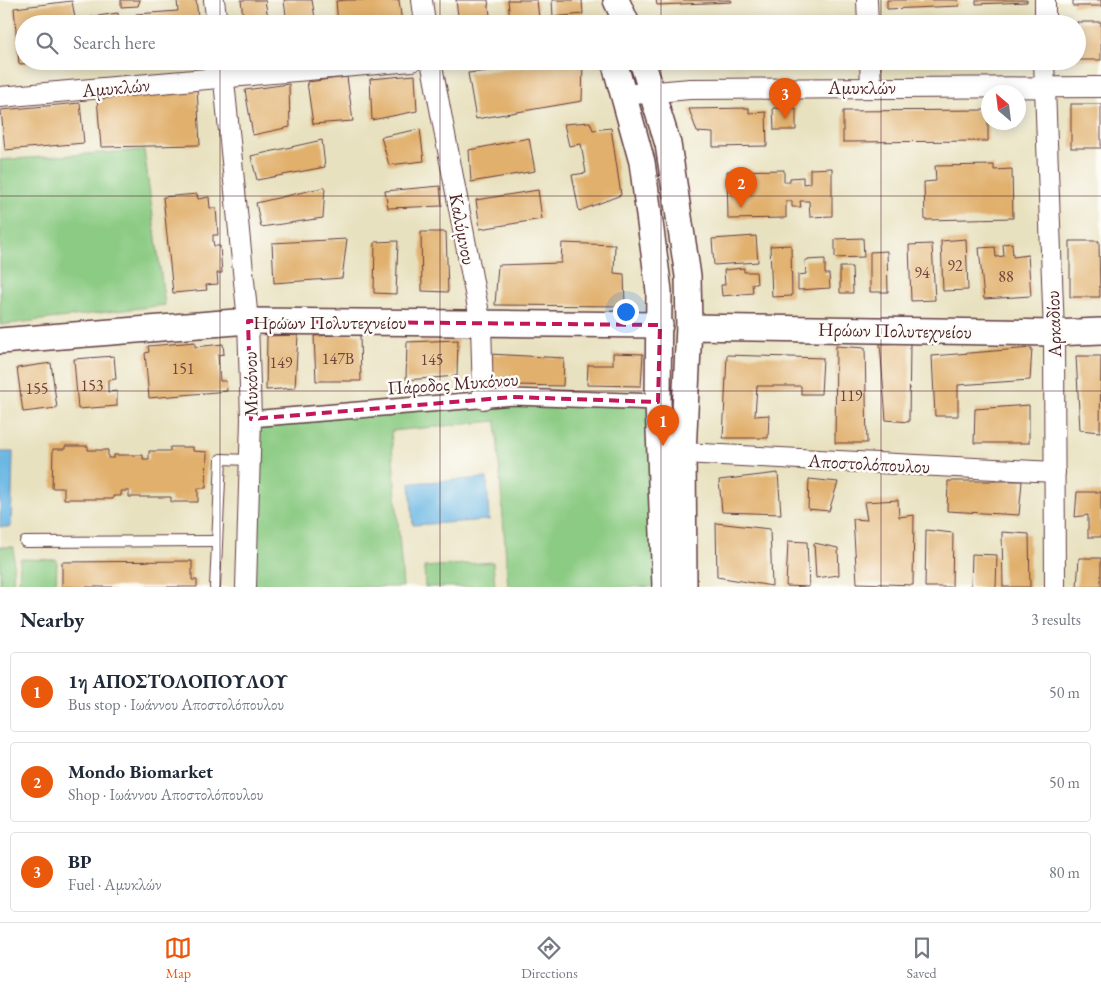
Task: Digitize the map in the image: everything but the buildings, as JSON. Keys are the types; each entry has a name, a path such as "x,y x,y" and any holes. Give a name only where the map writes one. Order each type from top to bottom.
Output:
{"street":[{"path":"214,0 216,15"},
{"path":"422,0 424,15"},
{"path":"609,0 610,15"},
{"path":"616,0 623,15"},
{"path":"867,0 868,15"},
{"path":"1045,15 1046,0"},
{"name":"Αμυκλών","path":"0,97 223,70"},
{"name":"Μυκόνου","path":"223,70 248,321 251,419 246,587"},
{"name":"Καλύμνου","path":"433,70 481,324 483,398"},
{"path":"616,70 642,162 659,291 658,402 665,587"},
{"path":"645,70 668,144 688,276 689,326 683,453 684,587"},
{"path":"870,70 870,87"},
{"name":"Αρκαδίου","path":"1044,70 1054,333 1055,587"},
{"name":"Αμυκλών","path":"623,95 690,89 1101,87"},
{"name":"Ηρώων Πολυτεχνείου","path":"0,341 248,321 660,326"},
{"name":"Ηρώων Πολυτεχνείου","path":"689,326 1054,333 1101,331"},
{"name":"Πάροδος Μυκόνου","path":"251,419 483,398 513,397 658,402"},
{"name":"Αποστολόπουλου","path":"683,453 1055,472"}],"lane":[{"path":"215,587 221,459 250,460"},
{"path":"25,542 217,542"}],"highlighted area":[{"path":"248,321 660,325 658,402 513,397 251,419"}],"green space":[{"path":"144,150 165,305 0,325 0,160"},
{"path":"483,399 658,402 665,587 508,587 496,421 391,431 403,587 246,587 251,419"},
{"path":"0,547 14,547 13,587 0,587"},
{"path":"20,559 57,560 56,587 19,587"},
{"path":"493,562 495,587 425,587 424,567"}],"water":[{"path":"0,452 13,452 11,527 0,527"},
{"path":"487,478 489,520 413,525 410,483"}],"place":[{"name":"BP","path":"785,119"},
{"name":"Mondo Biomarket","path":"741,208"},
{"name":"1η ΑΠΟΣΤΟΛΟΠΟΥΛΟΥ","path":"663,446"}]}
